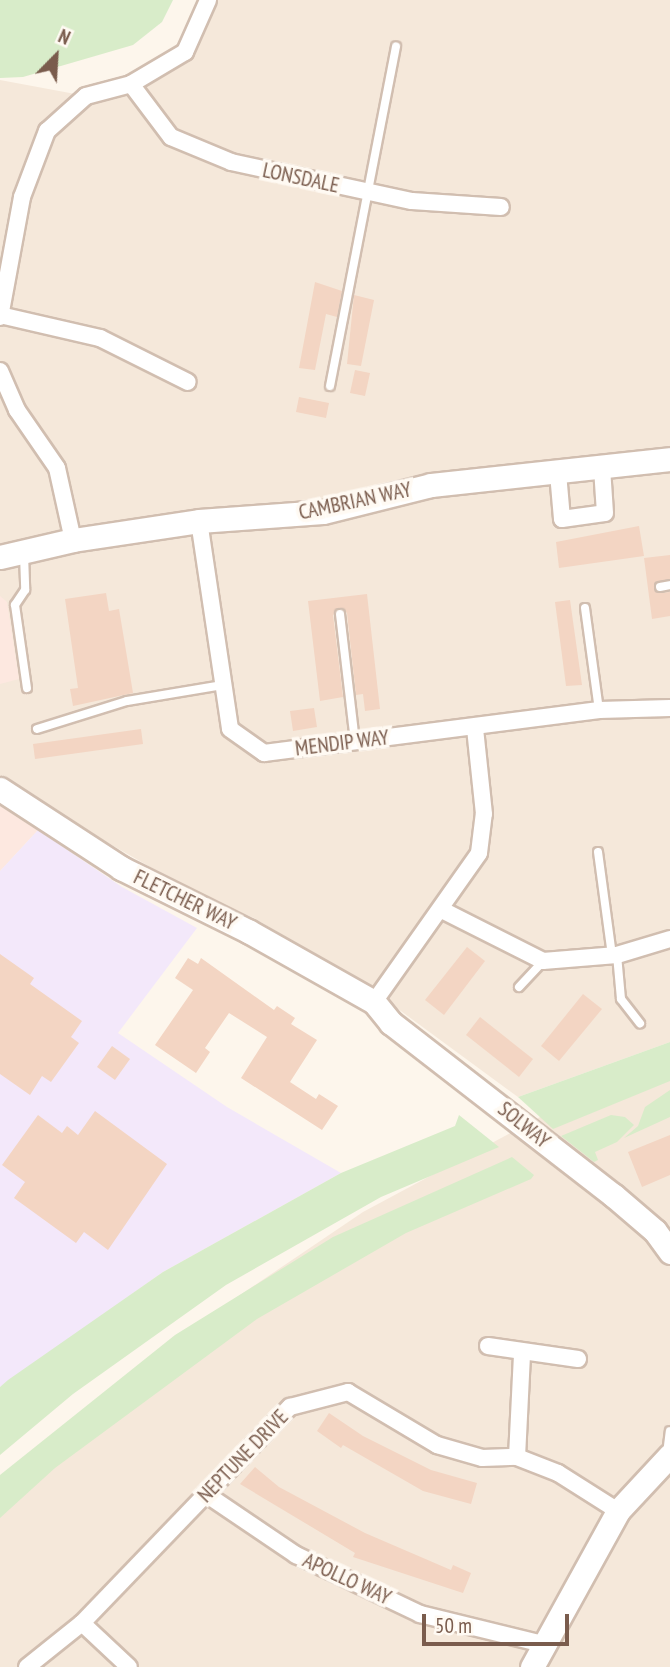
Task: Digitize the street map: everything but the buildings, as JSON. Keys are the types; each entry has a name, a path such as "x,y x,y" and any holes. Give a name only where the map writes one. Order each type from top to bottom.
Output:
{"street":[{"path":"188,382 100,338 0,316 22,197 47,131 86,96 131,84 185,52 208,0"},
{"name":"LONSDALE","path":"131,84 171,137 231,162 369,192 501,207"},
{"path":"0,371 17,410 57,468 73,540"},
{"name":"CAMBRIAN WAY","path":"0,557 73,540 198,522 323,512 431,485 670,459"},
{"path":"558,473 562,519 605,513 601,468"},
{"name":"MENDIP WAY","path":"198,522 230,729 264,753 599,710 670,708"},
{"path":"374,1002 442,910 479,852 484,814 475,728"},
{"name":"FLETCHER WAY","path":"0,789 121,869 248,931 374,1002"},
{"path":"442,910 543,961 614,956 670,939"},
{"name":"SOLWAY","path":"374,1002 391,1023 508,1111 655,1231 670,1252"},
{"path":"488,1346 578,1359"},
{"path":"517,1457 522,1353"},
{"name":"NEPTUNE DRIVE","path":"27,1667 82,1623 290,1407 348,1392 437,1445 482,1458 517,1457 558,1473 618,1511"},
{"path":"532,1667 618,1511 669,1457"},
{"name":"APOLLO WAY","path":"206,1494 296,1555 420,1614 543,1644"},
{"path":"82,1623 129,1667"}],"lane":[{"path":"330,386 396,46"},
{"path":"23,551 25,590 15,605 27,688"},
{"path":"660,587 670,585"},
{"path":"585,608 599,710"},
{"path":"340,614 355,741"},
{"path":"37,729 127,701 223,685"},
{"path":"598,852 621,999 640,1023"},
{"path":"519,987 543,961"},
{"path":"669,1457 670,1431"}],"shaded area":[{"path":"208,0 670,0 670,1042 518,1097 360,981 254,918 194,892 54,812 0,871 0,80 86,96 185,52"},
{"path":"0,596 7,602 19,679 0,684"},
{"path":"0,803 38,830 0,871"},
{"path":"38,830 122,887 197,928 118,1033 227,1107 341,1173 163,1272 0,1387 0,871"},
{"path":"670,1073 670,1667 0,1667 0,1500 156,1352 363,1212 555,1109"}],"green space":[{"path":"0,0 173,0 162,22 133,45 23,77 0,78"},
{"path":"670,1042 670,1081 553,1129 518,1097"},
{"path":"670,1090 670,1117 624,1138 638,1126 645,1107"},
{"path":"459,1115 499,1147 381,1197 226,1285 73,1394 0,1455 0,1387 8,1380 163,1272 341,1173 455,1126"},
{"path":"611,1115 625,1117 634,1125 617,1142 595,1152 598,1160 594,1162 561,1136"},
{"path":"512,1157 534,1175 531,1179 406,1233 257,1319 55,1468 0,1518 0,1475 175,1335 333,1237"}]}
